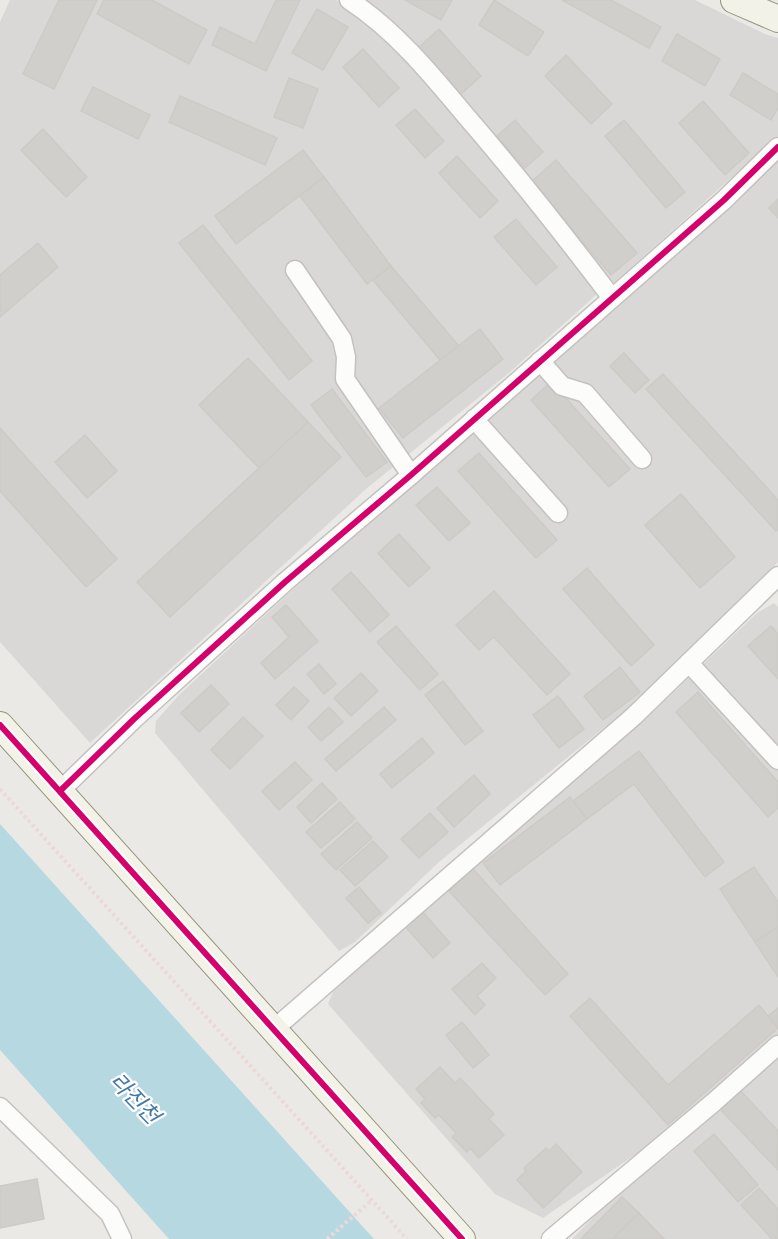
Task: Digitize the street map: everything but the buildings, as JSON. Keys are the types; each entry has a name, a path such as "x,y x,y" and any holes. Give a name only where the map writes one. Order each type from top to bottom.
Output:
{"street":[{"path":"349,0 398,40 441,87 530,190 612,298"},
{"path":"734,0 778,19"},
{"path":"60,791 134,719 276,590 474,420 723,200 778,147"},
{"path":"295,270 342,339 346,357 345,379 411,475"},
{"path":"540,361 562,387 585,393 642,459"},
{"path":"474,420 558,513"},
{"path":"274,1029 634,716 776,582"},
{"path":"689,663 778,760"},
{"path":"0,725 462,1239"},
{"path":"551,1239 778,1045"},
{"path":"0,1107 110,1214 122,1239"}],"path":[{"path":"0,789 406,1239"},
{"path":"327,1239 372,1200"}],"shaded area":[{"path":"10,0 336,0 353,12 432,86 596,286 596,295 510,372 366,489 90,743 0,642 0,22"},
{"path":"358,0 695,0 778,38 778,136 615,282 607,282"},
{"path":"778,158 778,562 643,696 439,862 355,942 339,951 155,733 156,721 179,695 289,593 598,324"},
{"path":"774,603 778,607 778,1038 668,1132 543,1218 495,1194 328,1004 333,992 400,924 481,853 653,712 757,613"},
{"path":"778,1052 778,1239 572,1239 617,1193 673,1151 738,1086"}],"water":[{"name":"라진천","path":"0,824 374,1239 169,1239 0,1050"}],"cycle path":[{"path":"60,791 134,719 285,582 411,475 724,200 778,147"},
{"path":"0,725 462,1239"}]}
